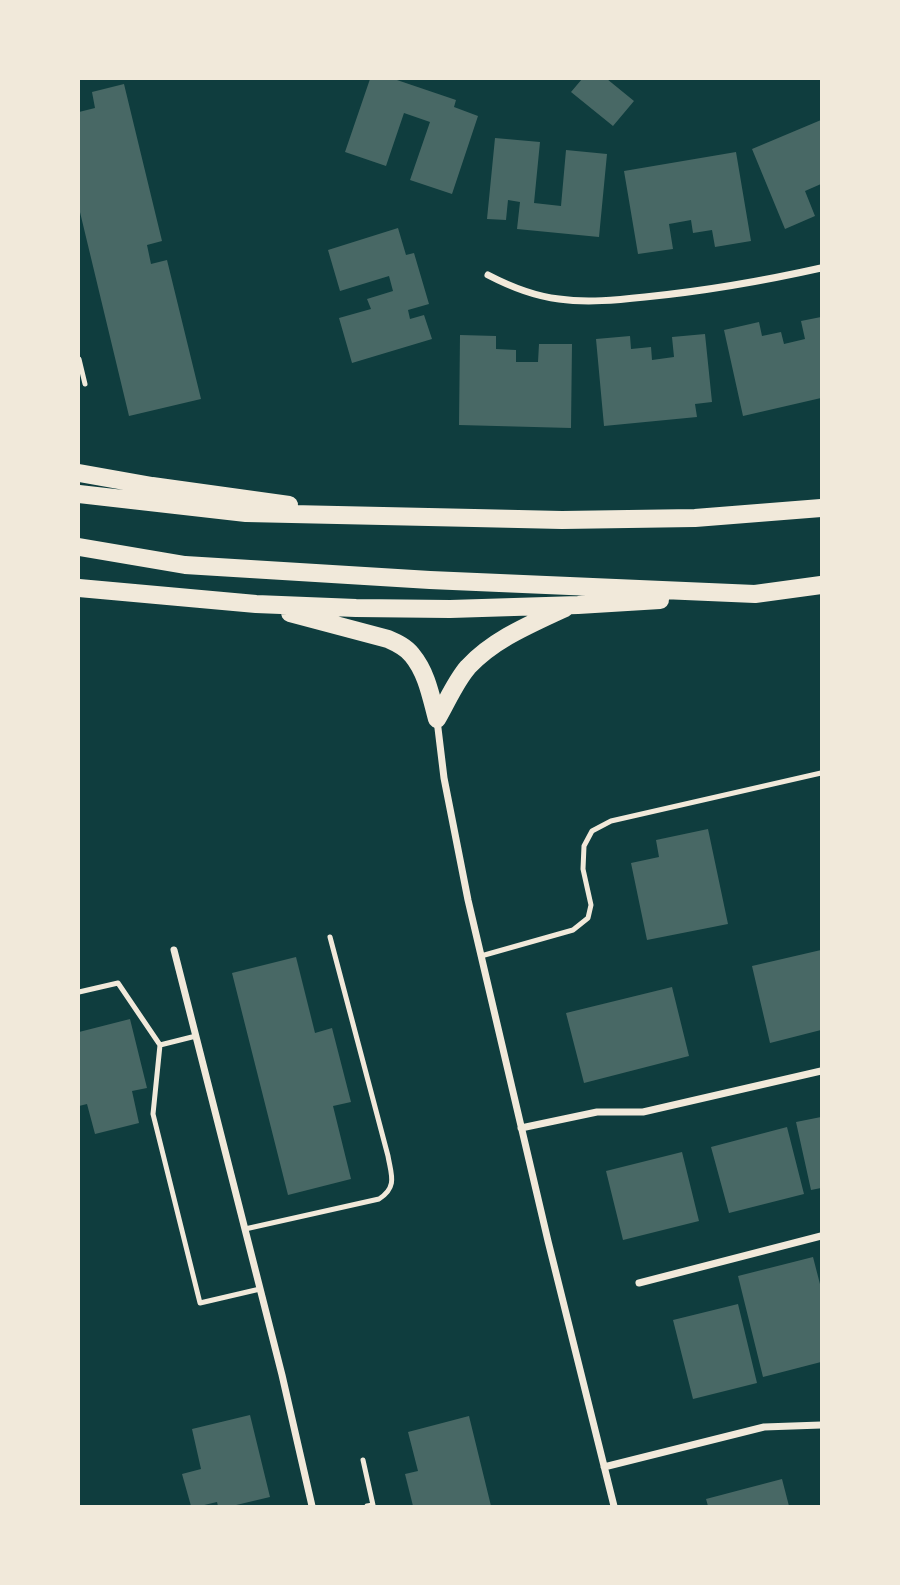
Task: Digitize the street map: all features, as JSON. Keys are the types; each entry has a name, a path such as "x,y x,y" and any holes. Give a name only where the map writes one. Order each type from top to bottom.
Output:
{"main road":[{"path":"79,473 287,504 474,518"},
{"path":"79,494 246,513 562,520 695,518 821,508"},
{"path":"79,547 185,565 444,581 755,594"},
{"path":"79,587 256,604 450,609 755,594 821,585"},
{"path":"256,604 388,639 402,647 412,655 425,677 437,719"},
{"path":"437,719 467,668 483,654 499,641 570,605"}],"street":[{"path":"488,275 527,293 561,300 585,300 702,290 768,280 821,268"},
{"path":"437,719 444,778 481,956 614,1506"},
{"path":"174,950 282,1375 312,1506"},
{"path":"521,1128 597,1112 643,1112 821,1071"},
{"path":"639,1283 821,1236"},
{"path":"604,1467 764,1427 821,1424"}],"lane":[{"path":"79,359 85,384"},
{"path":"481,956 573,930 588,918 591,905 583,869 584,846 592,831 611,821 821,773"},
{"path":"244,1229 379,1199 391,1188 388,1156 330,937"},
{"path":"79,992 118,983 160,1045 153,1114 200,1303 260,1289"},
{"path":"160,1045 196,1036"},
{"path":"363,1460 371,1506"}],"building":[{"path":"370,79 394,79 456,100 454,107 478,116 452,194 410,180 430,122 404,113 386,166 345,152"},
{"path":"582,79 607,79 634,101 613,126 571,92"},
{"path":"124,84 162,241 147,245 151,264 167,260 201,399 129,416 79,208 79,112 95,108 92,92"},
{"path":"821,120 821,184 805,191 815,216 785,229 752,149"},
{"path":"495,138 540,142 534,203 561,206 566,150 607,154 599,237 517,229 520,202 508,200 506,220 487,219"},
{"path":"736,152 751,241 715,247 712,230 693,233 691,220 669,224 673,249 638,254 624,171"},
{"path":"398,228 406,255 414,253 429,304 408,310 410,319 424,315 432,339 352,363 339,318 371,309 367,299 393,291 389,276 340,291 328,250"},
{"path":"821,317 821,398 743,416 724,330 759,322 762,336 781,332 784,344 805,339 801,321"},
{"path":"705,334 712,402 695,404 697,417 604,426 596,339 630,336 631,349 651,347 652,360 674,357 672,337"},
{"path":"460,335 496,336 496,349 516,350 516,362 538,362 539,344 572,344 571,428 459,425"},
{"path":"708,829 728,924 647,940 631,863 659,857 656,840"},
{"path":"821,950 821,1030 770,1043 752,966"},
{"path":"296,957 315,1033 332,1028 351,1102 333,1106 351,1179 288,1195 232,973"},
{"path":"672,987 689,1056 584,1083 566,1013"},
{"path":"130,1019 147,1088 132,1091 139,1123 95,1134 87,1104 79,1106 79,1032"},
{"path":"821,1117 821,1188 811,1190 796,1122"},
{"path":"787,1127 804,1194 729,1213 711,1147"},
{"path":"682,1152 699,1221 623,1240 606,1171"},
{"path":"813,1257 821,1288 821,1362 763,1377 738,1276"},
{"path":"738,1304 757,1383 693,1399 673,1320"},
{"path":"250,1415 270,1497 232,1506 218,1506 217,1502 191,1506 182,1474 201,1469 192,1429"},
{"path":"469,1416 491,1506 413,1506 405,1474 418,1471 408,1432"},
{"path":"782,1479 789,1506 708,1506 706,1499"}]}
